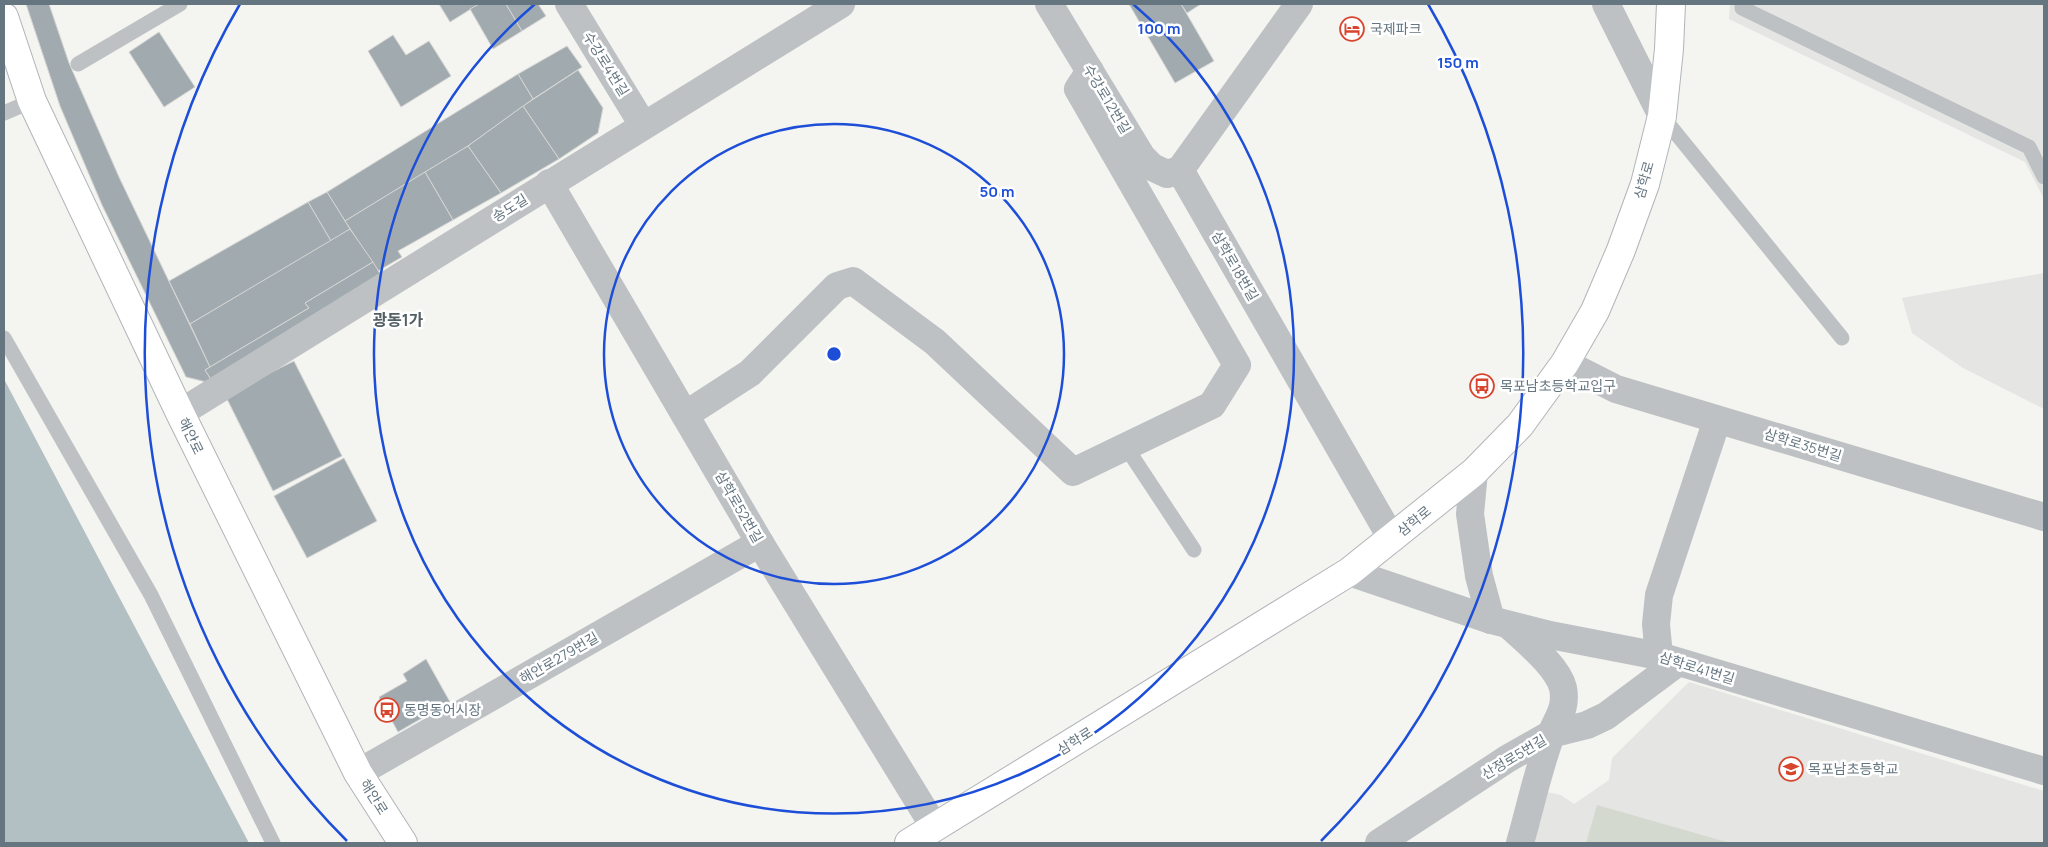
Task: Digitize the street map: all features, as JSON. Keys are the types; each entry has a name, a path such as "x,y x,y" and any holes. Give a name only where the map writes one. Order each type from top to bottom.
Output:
{"street":[{"name":"수강로4번길","path":"569,4 643,125"},
{"name":"송도길","path":"180,413 841,4"},
{"name":"수강로12번길","path":"1049,4 1142,157 1152,167 1167,174 1180,170"},
{"path":"1180,170 1299,4"},
{"path":"1606,4 1662,116"},
{"name":"삼학로","path":"910,843 1349,572 1474,472 1520,425 1565,363 1595,311 1622,250 1645,184 1662,116 1669,49 1671,4"},
{"name":"해안로","path":"4,17 32,100 180,413 358,773 403,843"},
{"path":"685,415 750,373 837,286 853,281 936,342 1073,472 1212,405 1237,365 1078,89 1090,71"},
{"name":"삼학로18번길","path":"1180,170 1392,539"},
{"name":"삼학로52번길","path":"549,183 760,543 935,828"},
{"name":"삼학로35번길","path":"1565,363 1616,389 2044,517"},
{"path":"1668,660 1656,624 1659,595 1717,420"},
{"path":"1474,472 1470,514 1479,576 1500,623 1543,657 1562,687 1564,706 1551,734 1520,843"},
{"name":"해안로279번길","path":"358,773 760,543"},
{"name":"삼학로41번길","path":"1349,572 1500,623 1668,660 2044,771"},
{"name":"산정로5번길","path":"1379,843 1507,759 1551,734 1587,725 1606,716 1668,660"}],"lane":[{"path":"78,64 180,4"},
{"path":"1742,4 1742,8 2029,147 2044,176"},
{"path":"4,113 32,100"},
{"path":"1662,116 1842,338"},
{"path":"4,338 151,595 274,843"},
{"path":"1126,447 1194,550"}],"shaded area":[{"path":"1730,4 2044,4 2044,199 2025,162 1729,19"},
{"path":"2044,273 2044,409 1963,368 1912,333 1902,298"},
{"path":"4,379 249,843 4,843"},
{"name":"목포남초등학교","path":"1689,682 2044,791 2044,843 1533,843 1547,792 1561,795 1574,804 1609,780 1612,758"},
{"path":"1597,805 1730,843 1586,843"}],"building":[{"path":"26,4 49,4 69,63 119,177 210,367 205,370 214,384 186,377 102,205 60,106"},
{"path":"439,4 479,4 450,22"},
{"path":"479,4 506,4 522,31 493,49 470,9"},
{"path":"506,4 538,4 546,16 522,31"},
{"path":"1129,4 1181,4 1214,61 1175,83"},
{"path":"1181,4 1201,4 1187,13"},
{"path":"159,32 195,87 164,107 129,52"},
{"path":"393,35 406,55 429,41 451,76 401,107 368,51"},
{"path":"567,46 582,67 533,99 518,74"},
{"path":"578,70 603,108 598,133 559,159 523,106"},
{"path":"518,74 533,99 468,146 345,221 327,192"},
{"path":"523,106 559,159 501,193 468,146"},
{"path":"468,146 501,193 453,220 425,172"},
{"path":"425,172 453,220 398,251 402,257 378,271 345,221"},
{"path":"327,192 350,229 331,241 308,202"},
{"path":"308,202 331,241 190,324 169,281"},
{"path":"350,229 373,262 305,303 309,308 210,367 190,324"},
{"path":"373,262 385,282 214,384 205,370 309,308 305,303"},
{"path":"294,361 342,456 273,491 225,395"},
{"path":"344,458 377,521 307,558 274,496"},
{"path":"426,659 450,702 398,732 379,697 407,681 403,674"}],"place":[{"name":"국제파크","path":"1352,29"},
{"name":"목포남초등학교입구","path":"1482,386"},
{"name":"동명동어시장","path":"387,710"},
{"name":"목포남초등학교","path":"1791,769"}],"district":[{"name":"광동1가","path":"398,320"}]}
